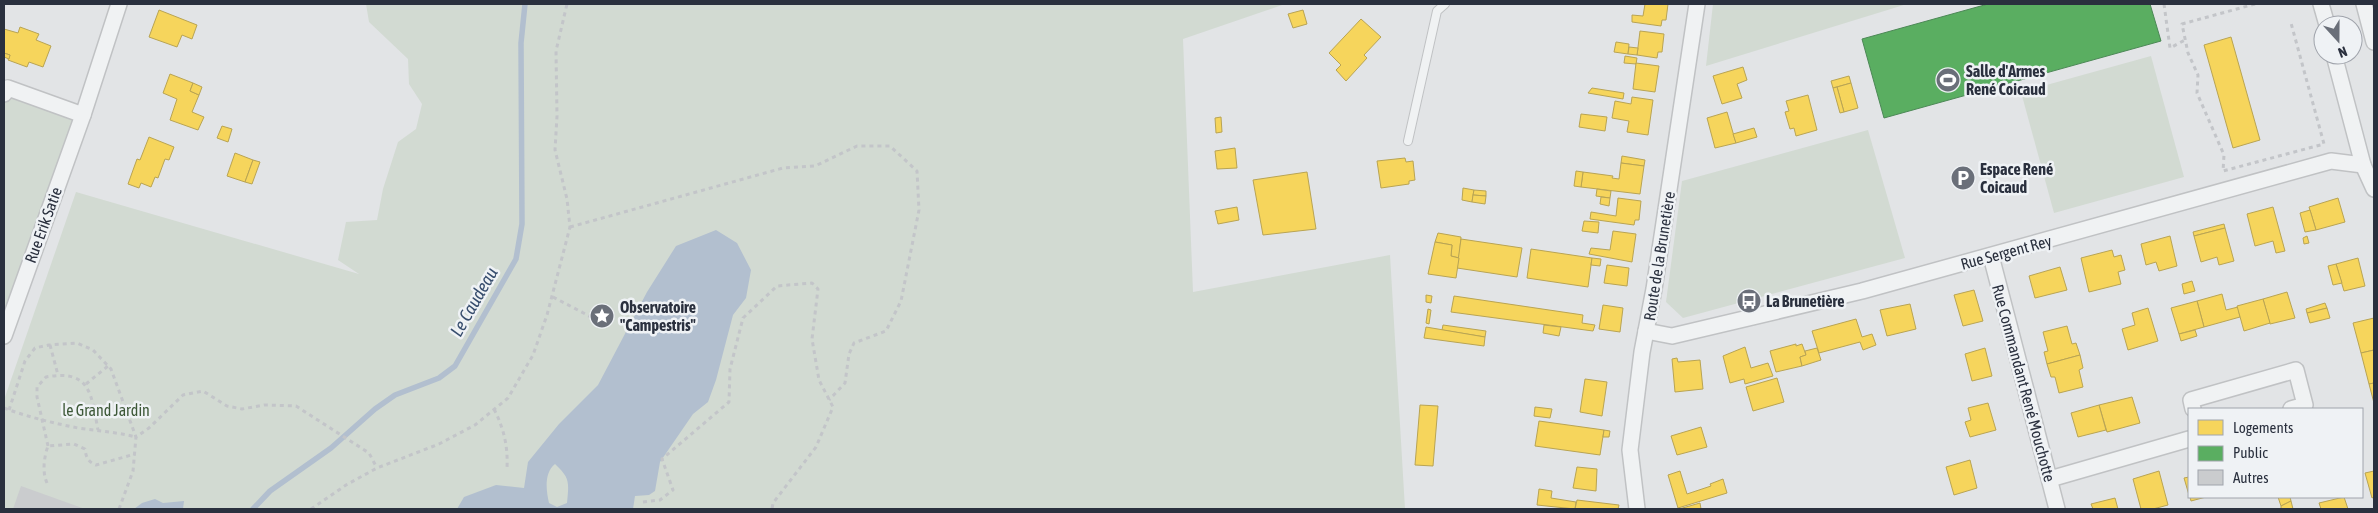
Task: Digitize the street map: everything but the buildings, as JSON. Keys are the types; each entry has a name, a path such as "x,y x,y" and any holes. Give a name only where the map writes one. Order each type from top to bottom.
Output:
{"street":[{"name":"Rue Erik Satie","path":"4,336 83,115 119,4"},
{"name":"Route de la Brunetière","path":"1637,509 1630,450 1642,352 1697,4"},
{"path":"2364,4 2374,42"},
{"path":"2337,65 2368,161 2374,189"},
{"path":"4,94 8,88 83,115"},
{"name":"Rue Sergent Rey","path":"1646,332 1672,336 1862,291 2330,161 2368,161"},
{"name":"Rue Commandant René Mouchotte","path":"1991,256 2057,509"},
{"path":"2194,408 2191,400 2296,370 2304,406 2296,408"},
{"path":"2050,479 2188,439"}],"lane":[{"path":"1408,141 1437,11 1446,4"}],"path":[{"path":"311,509 346,485 377,468 446,440 475,425 508,398 533,355 552,297 570,227 567,199 555,150 557,109 556,52 567,4"},
{"path":"2164,4 2170,48 2185,40"},
{"path":"2255,4 2182,24 2188,53 2198,75 2197,93 2224,154 2223,171 2324,144 2290,23"},
{"path":"570,227 783,168 815,166 857,146 890,146 917,171 920,210 901,301 886,331 854,343 849,354 845,383 829,400"},
{"path":"643,502 660,500 673,490 662,459 729,402 730,369 742,318 777,286 812,283 818,289 812,339 819,380 833,408 816,447 773,504 772,509"},
{"path":"552,297 593,318"},
{"path":"9,410 24,360 35,348 77,343 93,350 108,366 136,437 134,471 119,509"},
{"path":"50,345 58,375"},
{"path":"86,384 108,366"},
{"path":"46,484 44,477 45,456 48,446 37,397 38,387 46,377 58,375 74,376 86,384 91,392 98,430"},
{"path":"4,408 42,420 136,437 184,395 203,391 227,406 242,408 264,405 296,406 369,453 377,468"},
{"path":"494,409 502,426 508,450 507,468"},
{"path":"48,446 74,444 85,449 90,463 96,465 135,454"}],"green space":[{"name":"le Grand Jardin","path":"366,4 1285,4 1183,39 1193,292 1390,255 1405,509 4,509 4,400 76,192 359,274 338,260 346,222 377,220 383,189 398,142 416,129 422,104 409,84 408,59 369,22"},
{"path":"1713,4 1907,4 1706,66"},
{"path":"2151,56 2184,177 2054,213 2021,92"},
{"path":"10,96 73,119 4,314 4,103"},
{"path":"1868,130 1905,258 1683,318 1666,302 1682,181"}],"water":[{"path":"716,230 737,243 751,270 746,298 733,315 716,380 708,402 693,414 660,462 655,491 649,495 635,496 633,509 457,509 464,497 496,485 524,488 528,462 559,424 598,385 647,292 676,246","holes":["555,464 566,477 568,496 567,503 557,507 549,503 547,477"]},
{"path":"155,499 163,503 184,501 183,509 134,509 142,503"}],"waterway":[{"name":"Le Caudeau","path":"253,509 270,491 331,448 375,409 395,395 439,378 455,366 516,259 522,224 521,43 525,4"}],"place":[{"name":"Salle d'Armes René Coicaud","path":"1948,80"},
{"name":"Espace René Coicaud","path":"1963,178"},
{"name":"La Brunetière","path":"1749,301"},
{"name":"Observatoire \"Campestris\"","path":"602,316"}]}
